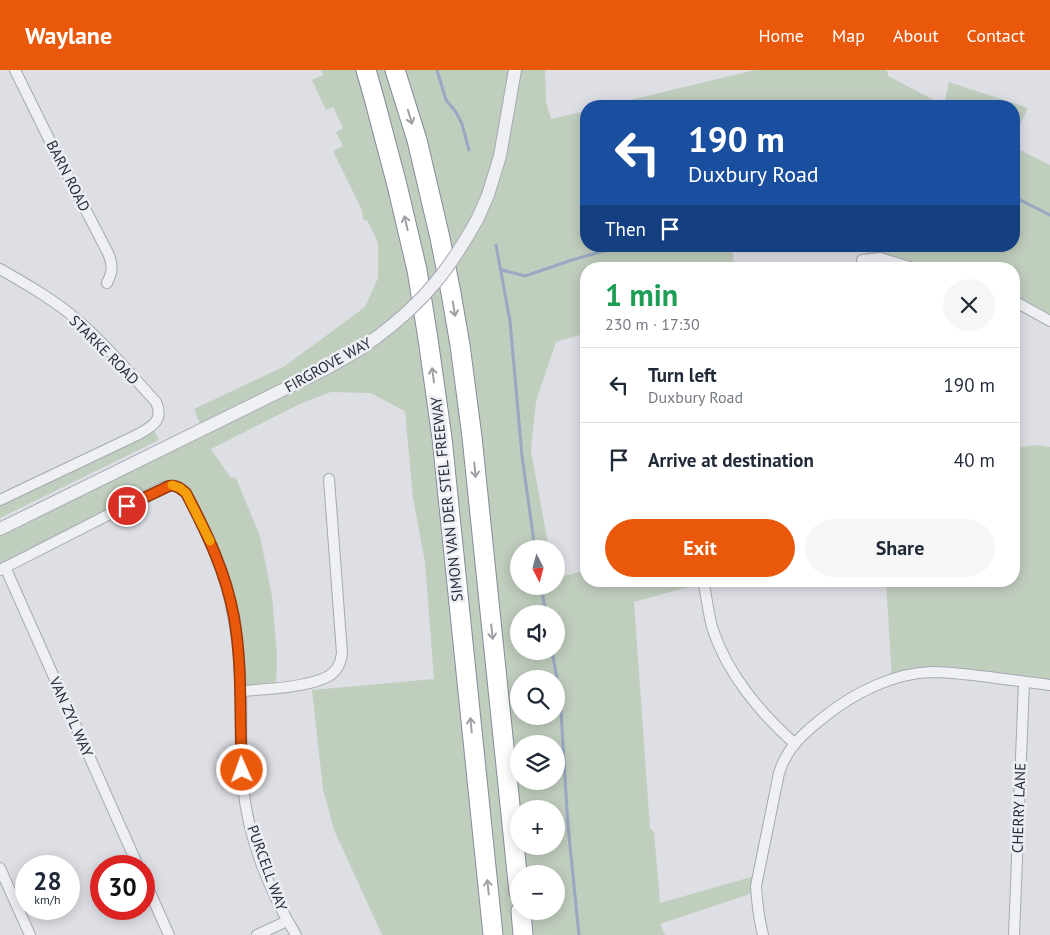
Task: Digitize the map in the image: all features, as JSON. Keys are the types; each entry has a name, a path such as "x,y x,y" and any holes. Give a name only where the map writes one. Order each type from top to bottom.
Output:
{"highway":[{"name":"SIMON VAN DER STEL FREEWAY","path":"366,70 398,185 417,270 428,339 442,438 493,935"},
{"name":"SIMON VAN DER STEL FREEWAY","path":"395,70 417,140 445,265 460,346 474,455 516,865"},
{"path":"522,920 523,935"}],"street":[{"name":"BARN ROAD","path":"15,70 108,253 112,264 111,274 107,283"},
{"name":"FIRGROVE WAY","path":"0,529 327,368 357,351 399,321 442,276 464,244 478,218 488,195 500,156 515,70"},
{"path":"862,260 880,258 893,262"},
{"name":"STARKE ROAD","path":"0,269 39,291 82,323 156,402 158,411 158,419 150,428 0,500"},
{"path":"1020,304 1050,320"},
{"path":"241,691 276,688 315,681 329,676 341,661 342,653 329,480"},
{"name":"PURCELL WAY","path":"2,569 162,488 174,485 186,493 211,543 220,566 234,618 238,642 241,691 241,755 245,805 256,848 278,902 296,935"},
{"name":"VAN ZYL WAY","path":"2,569 133,855"},
{"path":"704,587 713,629 722,654 762,712 795,744"},
{"path":"764,935 760,924 756,886 779,773 785,758 795,744 817,722 852,697 876,685 912,674 931,672 958,673 1050,685"},
{"name":"CHERRY LANE","path":"1014,935 1024,682"},
{"path":"0,868 30,935"},
{"path":"155,904 169,935"},
{"path":"257,935 288,921"}],"green space":[{"path":"321,70 545,70 546,102 551,119 580,112 580,252 733,252 733,262 580,262 580,335 556,342 536,401 531,451 547,540 510,540 510,595 565,595 565,576 580,572 580,587 688,587 634,602 650,828 654,832 660,903 758,875 756,892 660,924 665,935 382,935 334,830 323,789 312,690 434,679 425,562 413,498 405,411 370,393 331,392 302,403 211,449 230,477 236,478 260,536 272,596 277,654 276,688 241,691 234,618 196,511 174,485 0,570 0,529 202,429 194,409 285,366 365,307 378,278 378,243 367,220 364,221 361,208 333,151 343,146 336,132 343,128 333,107 326,110 312,80 323,75"},
{"path":"755,70 887,70 888,76 934,100 630,100"},
{"path":"949,82 1004,100 945,100"},
{"path":"1020,105 1028,108 1020,125"},
{"path":"1020,150 1050,165 1050,321 1020,304 1020,262 874,262 862,260 866,252 1020,252"},
{"path":"154,430 159,440 0,518 0,506"},
{"path":"1034,445 1050,447 1050,685 958,673 892,679 886,587 1020,587 1020,448"}],"waterway":[{"path":"437,70 446,100 456,112 462,124 469,150"},
{"path":"1020,200 1050,215"},
{"path":"496,245 510,321 522,456 534,540"},
{"path":"502,270 525,276 600,252"},
{"path":"543,595 544,605"},
{"path":"554,660 560,696 568,826 579,935"}],"slow traffic":[{"path":"172,485 186,493 210,541"}],"route":[{"path":"127,506 162,488 174,485 186,493 211,543 229,596 238,642 242,770"}]}
